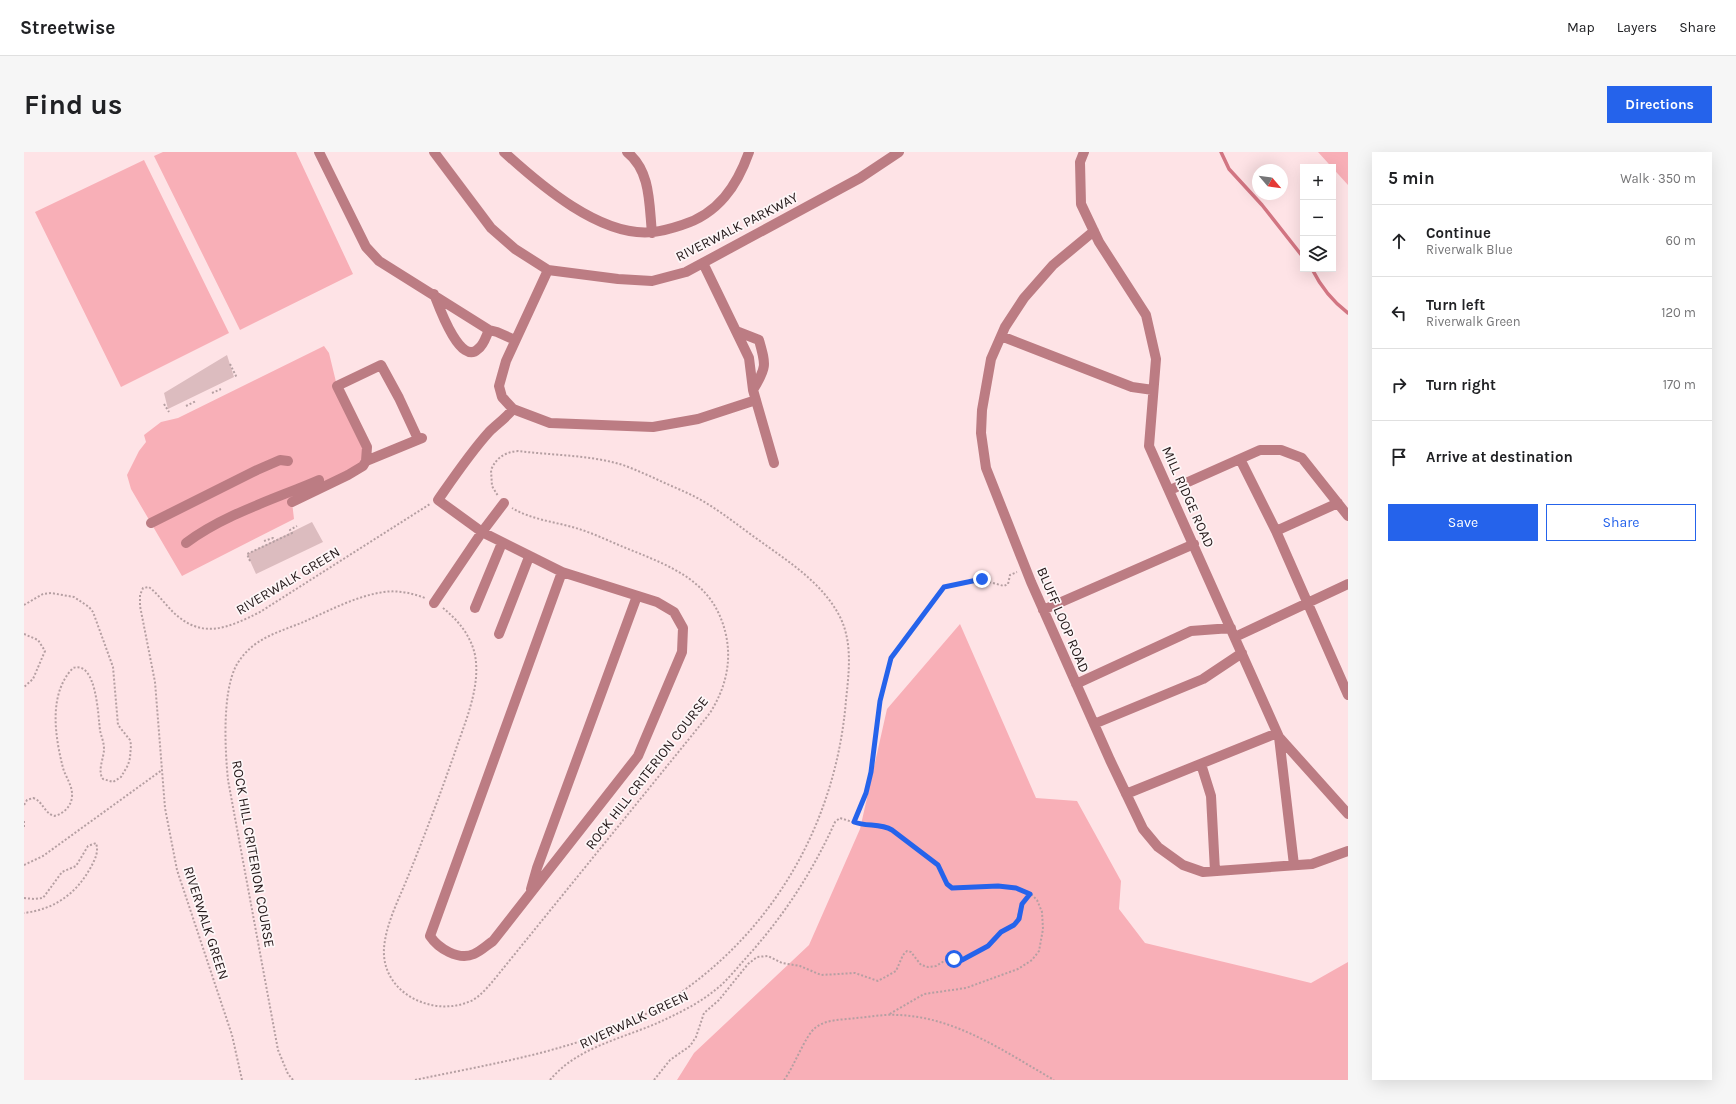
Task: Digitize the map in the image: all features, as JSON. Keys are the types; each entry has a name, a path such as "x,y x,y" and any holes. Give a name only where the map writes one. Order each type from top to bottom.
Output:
{"street":[{"path":"319,152 366,246 384,264 434,294 489,330 515,340"},
{"name":"RIVERWALK PARKWAY","path":"434,152 491,228 515,249 548,270 618,280 652,280 686,272 860,178 899,152"},
{"path":"504,152 525,172 593,219 624,230 652,233 693,222 716,208 732,189 743,168 749,152"},
{"path":"627,152 634,158 647,182 652,233"},
{"name":"MILL RIDGE ROAD","path":"1084,152 1080,162 1081,204 1094,232 1146,315 1156,359 1149,446 1170,490 1278,735 1294,865"},
{"name":"BLUFF LOOP ROAD","path":"1094,232 1053,265 1024,298 1001,336 991,359 982,410 981,433 986,468 1026,569 1126,794 1143,829 1158,847 1183,865 1204,872 1312,864 1348,851"},
{"path":"703,263 749,358 753,390 774,463"},
{"path":"548,270 515,340 499,386 502,397 513,409 550,423 653,428 698,419 756,400"},
{"path":"434,294 455,341 468,351 474,352 478,349 489,330"},
{"path":"736,331 759,340 765,360 764,372 753,390"},
{"path":"1001,336 1132,387 1153,390"},
{"path":"186,543 199,533 246,511 320,480 363,466 366,461 367,447 337,386 381,365 420,438 366,461"},
{"path":"513,409 503,421 489,432 476,447 438,500 482,532 562,572 657,602 674,612 683,628 682,652 638,756 493,941 473,955 454,954 436,945 430,936 562,572"},
{"path":"1170,490 1260,450 1281,450 1302,458 1348,516"},
{"path":"1240,459 1276,532 1307,603 1344,674 1348,695"},
{"path":"151,523 257,470 280,460 288,461"},
{"path":"292,502 320,480"},
{"path":"434,602 504,502"},
{"path":"1276,532 1338,503"},
{"path":"475,608 502,543"},
{"path":"1043,610 1194,544"},
{"path":"499,634 529,556"},
{"path":"1076,684 1191,631 1233,633 1307,603 1348,584"},
{"path":"530,893 537,868 638,596"},
{"path":"1094,724 1203,678 1242,653"},
{"path":"1126,794 1278,735"},
{"name":"MILL RIDGE ROAD","path":"1278,735 1348,814"},
{"path":"1201,764 1211,796 1216,871"}],"path":[{"path":"230,364 237,378"},
{"path":"212,393 221,389"},
{"path":"186,406 196,401"},
{"path":"164,404 169,412"},
{"name":"ROCK HILL CRITERION COURSE","path":"293,1080 285,1068 278,1050 228,780 226,739 229,693 233,674 240,659 258,642 360,598 393,591 413,594 434,602 459,623 471,644 475,656 475,683 467,715 433,813 388,927 384,958 390,975 402,991 418,1002 441,1006 453,1006 472,1000 485,991 706,718 722,692 728,669 728,650 724,625 709,598 696,582 678,571 580,529 524,514 504,502 492,486 491,470 502,456 507,453 518,451 618,463 691,495 713,508 806,575 824,594 838,614 846,632 849,668 842,732 836,765 826,800 810,840 799,861 775,899 757,922 723,958 703,975 658,1007 597,1034 563,1046 518,1058 415,1080"},
{"name":"RIVERWALK GREEN","path":"242,1080 232,1035 177,870 165,808 155,682 140,606 140,596 143,588 146,586 153,590 173,612 185,622 193,626 204,629 217,629 233,626 260,612 438,500"},
{"path":"250,562 247,554 292,533 290,530 297,526"},
{"path":"264,541 273,538 274,541"},
{"path":"854,822 866,793 871,772 880,701 891,658 944,587 978,579 1004,586 1008,584 1010,575 1026,569"},
{"path":"24,605 43,594 51,592 74,597 90,607 111,660 118,725 130,740 131,751 128,765 122,776 113,782 104,779 101,769 104,746 100,732 96,692 85,670 80,667 74,668 61,687 56,706 55,722 63,766 72,790 71,802 63,812 54,816 47,812 41,802 33,798 27,800 24,805"},
{"path":"24,634 38,640 44,646 45,651 33,679 24,687"},
{"path":"24,865 43,856 162,770"},
{"name":"RIVERWALK GREEN","path":"550,1080 564,1067 588,1051 663,1021 696,1003 714,991 780,918 813,867 836,820 843,818 862,825 884,826 892,830 938,865 947,884 954,889 998,886 1016,888 1030,894"},
{"path":"24,820 24,829"},
{"path":"24,898 43,898 62,872 76,866 88,846 96,843 97,849 93,863 83,880 68,897 50,907 24,913"},
{"path":"654,1080 670,1060 690,1046 696,1037 704,1013 719,1000 748,964 757,957 768,956 782,962 800,966 821,975 855,973 871,980 882,980 896,972 903,955 907,951 911,952 921,965 928,967 936,966 949,958 962,960 988,946 1001,932 1016,922 1022,904 1030,894 1039,904 1043,920 1041,946 1032,960 1018,969 966,988 924,994 888,1015"},
{"path":"784,1080 810,1033 816,1027 833,1021 888,1015 907,1015 955,1026 998,1047 1054,1080"}],"shaded area":[{"path":"163,152 296,152 353,274 240,330 154,156"},
{"path":"1318,152 1348,152 1348,185 1336,172 1336,164 1329,164"},
{"path":"144,160 229,333 121,387 35,212"},
{"path":"324,346 329,353 337,386 367,447 366,461 292,502 294,519 182,576 131,489 127,475 139,451 146,442 144,435 161,422 178,418"},
{"path":"960,624 1036,798 1077,801 1121,881 1119,909 1145,943 1311,983 1348,962 1348,1080 677,1080 694,1053 809,945 860,829 887,709"}],"building":[{"path":"227,355 234,377 168,409 164,393"},
{"path":"312,522 323,542 256,574 247,554"}],"waterway":[{"path":"1221,152 1229,169 1262,205 1300,253"},
{"path":"1314,272 1327,293 1348,313"}],"route":[{"path":"954,959 958,961 962,960 991,945 1003,930 1014,925 1019,919 1022,904 1030,894 1021,889 998,886 954,889 947,884 938,865 922,851 892,830 880,825 862,825 854,822 866,793 871,772 880,701 891,658 942,588 974,579 982,579"}]}
